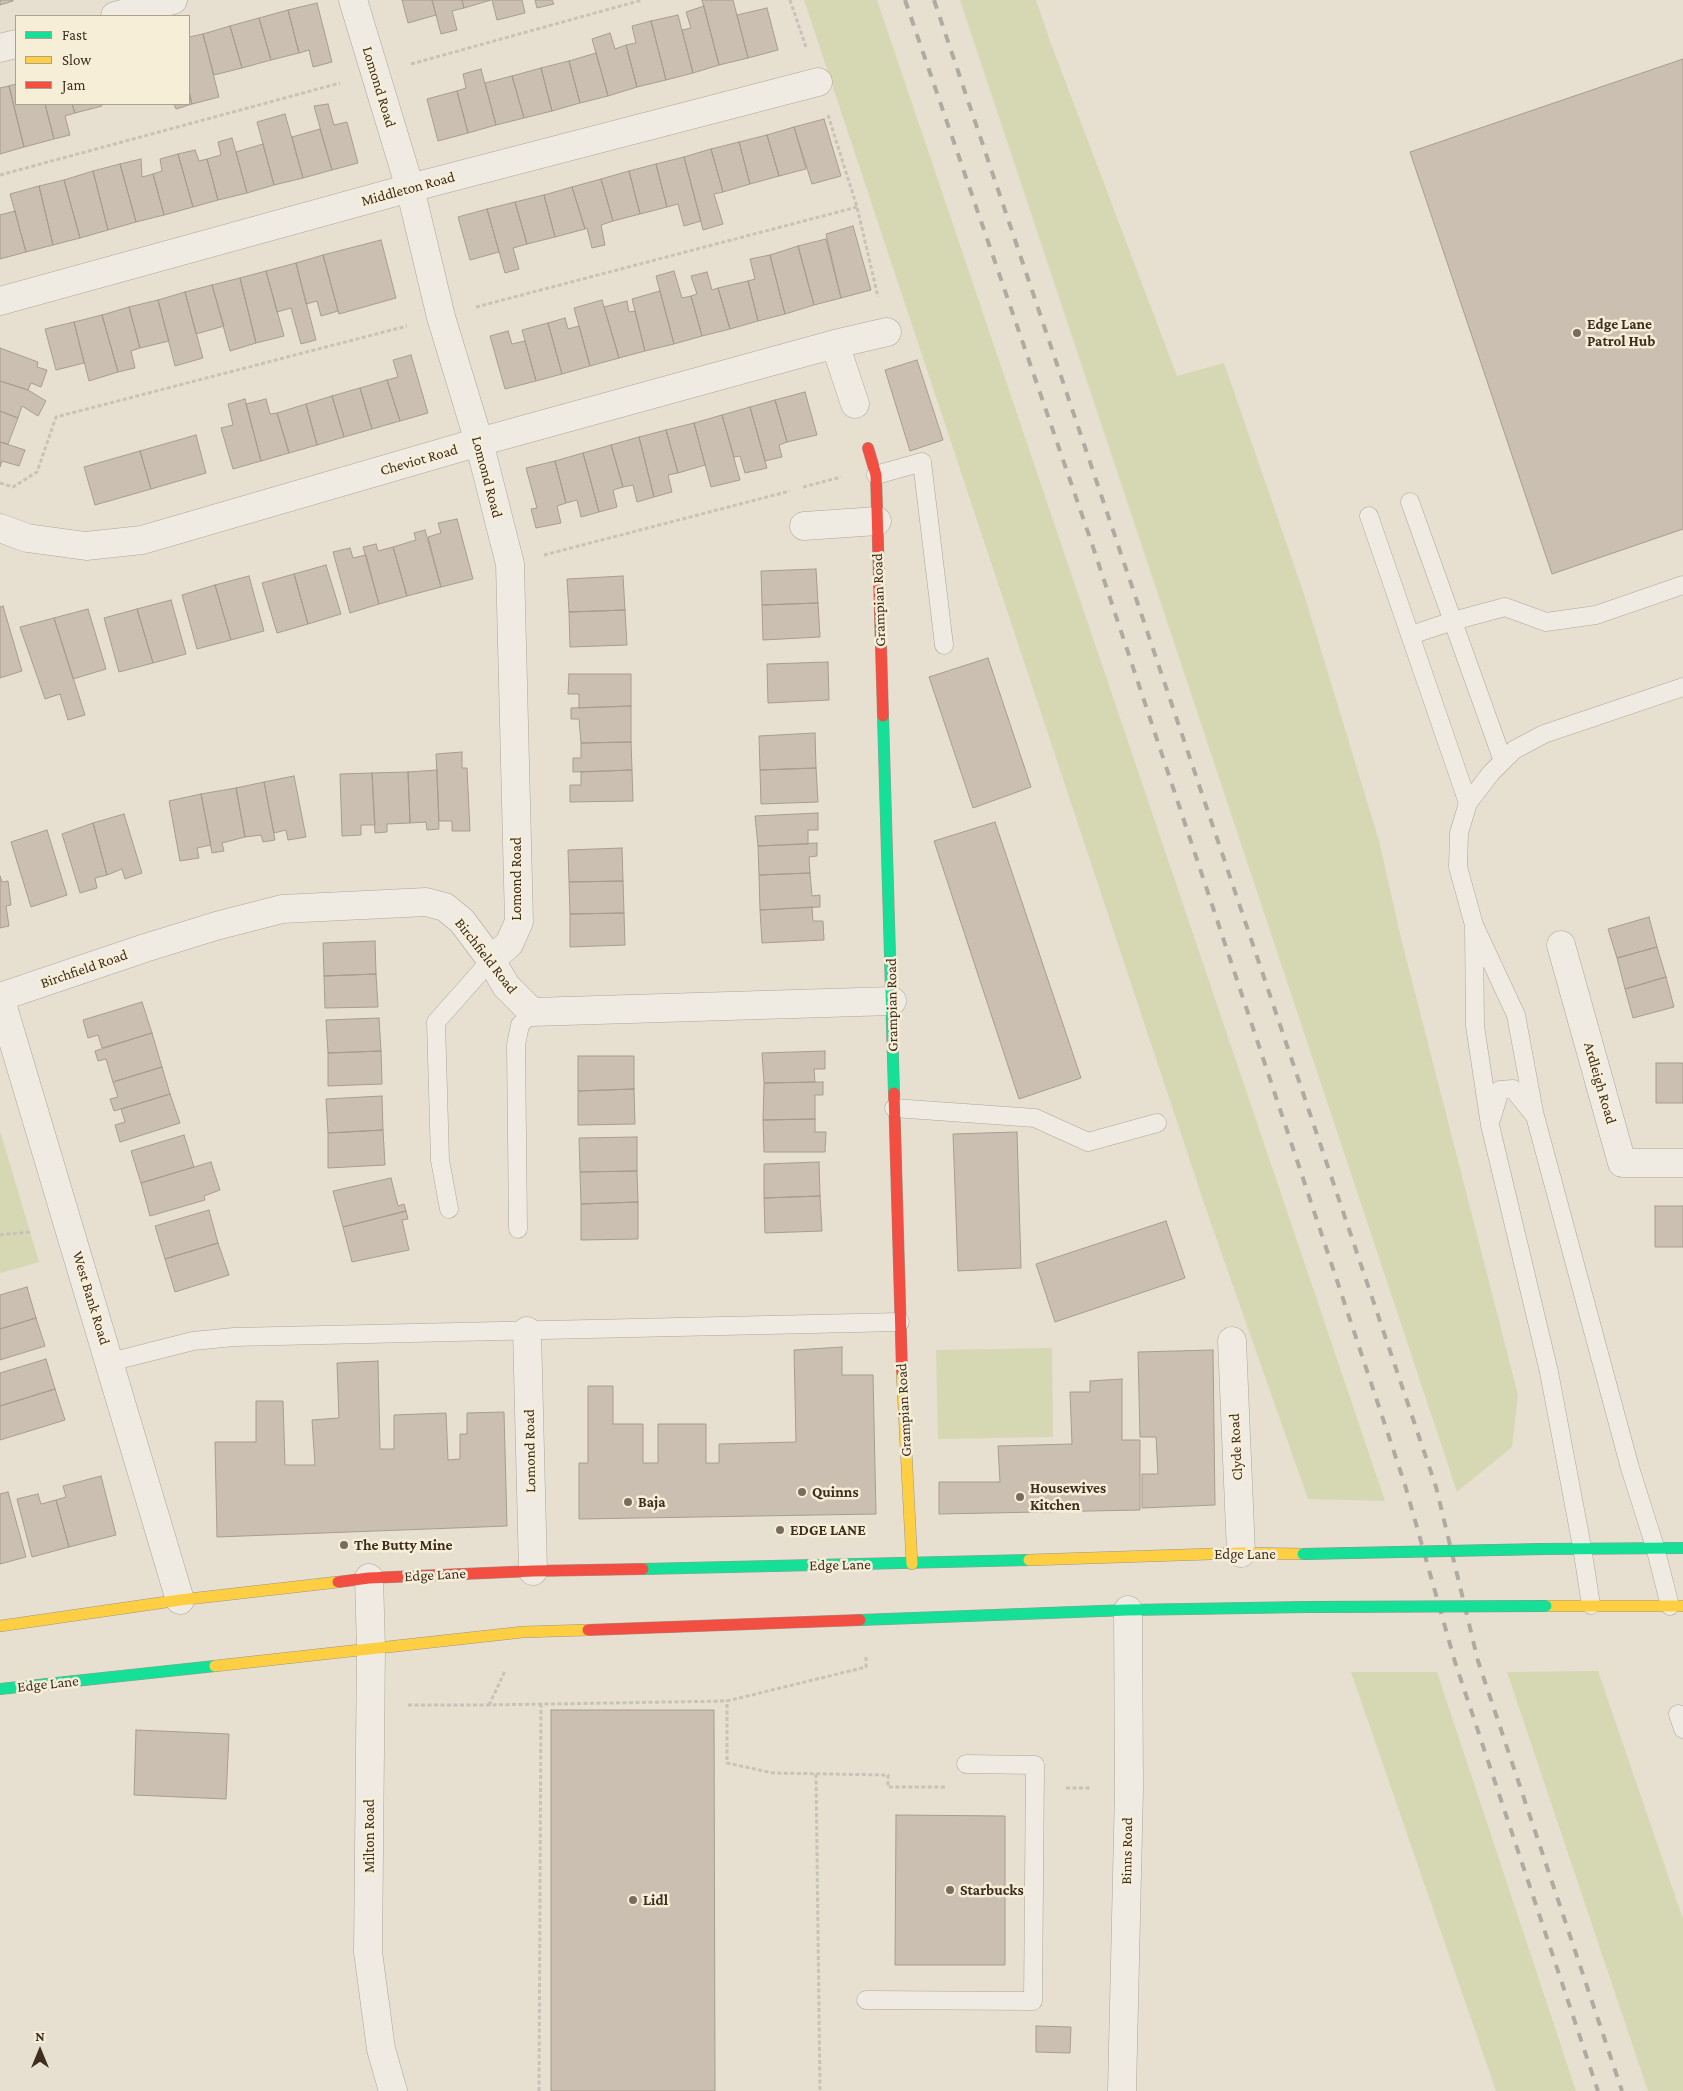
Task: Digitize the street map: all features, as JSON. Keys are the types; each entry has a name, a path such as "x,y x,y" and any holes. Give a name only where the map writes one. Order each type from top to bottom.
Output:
{"main road":[{"name":"Grampian Road","path":"868,448 876,472 900,1322 912,1564"},
{"name":"Edge Lane","path":"0,1626 180,1600 369,1578 533,1571 912,1564 1241,1553 1303,1554 1582,1547 1683,1548"},
{"name":"Edge Lane","path":"0,1689 523,1632 1128,1610 1306,1607 1676,1606"}],"street":[{"path":"119,15 173,0"},
{"name":"Lomond Road","path":"353,0 410,188 441,317 478,442 510,564 519,922 509,944 491,960"},
{"path":"0,48 15,44"},
{"name":"Middleton Road","path":"0,301 410,188 818,82"},
{"name":"Cheviot Road","path":"0,528 26,538 86,546 142,540 478,442 835,344 887,332"},
{"path":"835,344 855,404"},
{"path":"804,526 877,521"},
{"name":"Birchfield Road","path":"0,997 216,926 282,910 426,902 445,907 462,922 491,960 506,986 532,1012"},
{"name":"Ardleigh Road","path":"1561,946 1622,1163 1683,1163"},
{"name":"West Bank Road","path":"0,997 180,1600"},
{"path":"532,1012 892,1000"},
{"name":"Lomond Road","path":"527,1331 533,1571"},
{"name":"Clyde Road","path":"1232,1341 1241,1553"},
{"name":"Milton Road","path":"369,1578 371,1648 368,1952 381,2049 393,2091"},
{"name":"Binns Road","path":"1122,2091 1129,1789 1128,1610"}],"lane":[{"path":"876,472 922,462 944,645"},
{"path":"1410,502 1503,761"},
{"path":"1370,516 1468,803"},
{"path":"1411,635 1452,621 1505,607 1546,622 1596,615 1683,585"},
{"path":"1676,1606 1630,1468 1535,1116 1516,1015 1474,925 1458,867 1459,833 1468,803 1491,773 1514,750 1544,734 1683,687"},
{"path":"1474,925 1475,1026 1490,1125 1549,1372 1591,1605"},
{"path":"449,1209 440,1160 436,1022 491,960"},
{"path":"518,1229 516,1045 520,1025 532,1012"},
{"path":"1490,1125 1500,1090 1513,1089 1535,1116"},
{"path":"894,1108 1035,1118 1088,1142 1156,1123"},
{"path":"110,1362 193,1341 234,1337 900,1322"},
{"path":"866,2000 1033,2001 1035,1766 966,1764"}],"path":[{"path":"0,175 642,0"},
{"path":"790,0 857,207 887,332"},
{"path":"0,483 13,488 38,472 56,417 857,207"},
{"path":"510,564 876,472"},
{"path":"0,1235 30,1232"},
{"path":"369,1704 489,1706 540,1703 727,1701 866,1667 865,1619"},
{"path":"727,1701 727,1763 773,1773 888,1775 888,1787 946,1787"},
{"path":"539,2091 540,1703"},
{"path":"816,1774 820,2091"},
{"path":"1035,1788 1129,1789"}],"green space":[{"path":"804,0 877,0 1385,1501 1308,1499 1206,1209"},
{"path":"960,0 1036,0 1177,376 1224,363 1304,594 1379,841 1401,938 1518,1395 1512,1447 1457,1492"},
{"path":"0,1131 39,1262 0,1273"},
{"path":"1052,1348 1053,1437 938,1439 936,1350"},
{"path":"1598,1671 1683,1919 1683,2091 1648,2091 1507,1672"},
{"path":"1351,1672 1437,1672 1576,2091 1496,2091"}],"building":[{"path":"0,0 13,0 13,1 0,5"},
{"path":"402,0 432,0 436,15 408,23"},
{"path":"432,0 462,0 464,8 452,11 457,30 441,34"},
{"path":"462,0 491,0 464,8"},
{"path":"492,0 522,0 525,13 497,20"},
{"path":"535,0 552,0 554,4 537,8"},
{"path":"702,0 733,0 748,58 719,65"},
{"path":"317,3 332,62 313,67 309,50 299,53 288,10"},
{"path":"704,6 719,65 693,73 682,30 691,28 686,12"},
{"path":"767,8 778,50 748,58 737,15"},
{"path":"288,10 299,53 271,60 259,18"},
{"path":"678,15 693,73 666,80 651,21"},
{"path":"259,18 271,60 242,68 230,26"},
{"path":"651,21 666,80 637,87 626,45 636,43 632,26"},
{"path":"230,26 242,68 214,75 203,34"},
{"path":"610,33 615,49 626,45 637,87 608,96 592,39"},
{"path":"203,34 219,97 192,104 190,95 190,37"},
{"path":"596,53 608,96 580,103 569,61"},
{"name":"Edge Lane Patrol Hub","path":"1683,59 1683,529 1552,574 1410,152"},
{"path":"569,61 580,103 552,111 541,68"},
{"path":"541,68 552,111 524,118 512,76"},
{"path":"481,69 496,125 468,133 457,91 466,88 463,74"},
{"path":"512,76 524,118 496,125 485,83"},
{"path":"15,84 15,105 45,105 54,139 24,147 9,86"},
{"path":"9,86 24,147 0,154 0,88"},
{"path":"457,91 468,133 438,141 427,99"},
{"path":"328,104 334,125 347,122 358,163 332,170 314,106"},
{"path":"45,105 72,105 75,113 65,116 70,135 54,139"},
{"path":"72,105 102,106 75,113"},
{"path":"174,105 189,105 176,109"},
{"path":"285,114 303,178 274,185 257,122"},
{"path":"824,119 841,176 812,184 794,127"},
{"path":"794,127 806,169 779,176 767,135"},
{"path":"320,129 332,170 303,178 292,137"},
{"path":"767,135 779,176 750,184 739,142"},
{"path":"232,138 247,193 218,200 207,159 221,155 218,142"},
{"path":"739,142 750,184 723,192 711,149"},
{"path":"263,144 274,185 247,193 236,152"},
{"path":"711,149 723,192 714,194 723,224 703,230 684,157"},
{"path":"195,150 199,161 207,159 218,200 193,207 178,154"},
{"path":"178,154 193,207 164,215 153,174 162,171 160,159"},
{"path":"684,157 701,221 684,226 678,204 667,207 656,164"},
{"path":"141,159 142,177 153,174 164,215 136,222 120,164"},
{"path":"120,164 136,222 108,230 93,171"},
{"path":"656,164 667,207 640,214 629,171"},
{"path":"93,171 108,230 80,238 64,180"},
{"path":"629,171 640,214 613,221 601,179"},
{"path":"601,179 613,221 601,225 605,245 592,248 572,187"},
{"path":"64,180 80,238 53,245 39,186"},
{"path":"39,186 53,245 26,252 10,194"},
{"path":"572,187 585,229 555,237 544,195"},
{"path":"544,195 555,237 527,244 515,202"},
{"path":"515,202 527,244 513,248 519,269 505,273 487,209"},
{"path":"487,209 499,252 470,260 458,217"},
{"path":"15,211 26,252 0,259 0,215"},
{"path":"853,226 871,290 841,298 826,234"},
{"path":"826,239 841,298 814,305 798,246"},
{"path":"381,240 396,298 339,314 323,255"},
{"path":"798,246 814,305 785,314 770,255"},
{"path":"323,255 338,311 321,316 317,301 306,304 296,263"},
{"path":"770,255 785,314 758,321 748,281 755,279 750,259"},
{"path":"296,263 316,340 301,344 291,308 277,312 266,271"},
{"path":"266,271 284,336 256,343 240,278"},
{"path":"674,271 682,298 691,296 702,336 674,344 656,276"},
{"path":"707,272 712,290 718,288 730,329 702,336 691,296 697,294 691,276"},
{"path":"240,278 256,343 230,351 212,285"},
{"path":"748,281 758,321 730,329 718,288"},
{"path":"212,285 224,326 196,334 185,292"},
{"path":"660,291 674,344 645,351 632,299"},
{"path":"185,292 203,358 175,366 158,300"},
{"path":"158,300 169,341 140,348 129,307"},
{"path":"602,300 619,358 590,366 574,308"},
{"path":"627,301 629,312 635,311 645,351 619,358 604,307"},
{"path":"129,307 140,348 131,351 135,368 118,372 102,315"},
{"path":"102,315 118,372 89,381 74,322"},
{"path":"565,318 568,329 579,326 590,366 562,374 548,323"},
{"path":"74,322 84,363 56,370 45,329"},
{"path":"548,323 562,374 536,381 522,330"},
{"path":"508,331 512,344 525,341 536,381 505,389 490,336"},
{"path":"0,348 38,362 37,367 47,370 41,387 31,383 28,390 0,381"},
{"path":"411,355 428,413 400,421 387,380 398,377 393,360"},
{"path":"917,360 943,440 910,451 885,370"},
{"path":"387,380 400,421 372,429 360,388"},
{"path":"0,381 28,390 46,401 38,416 22,406 18,418 0,411"},
{"path":"360,388 372,429 344,437 332,396"},
{"path":"805,392 817,435 787,442 775,400"},
{"path":"332,396 344,437 317,445 306,404"},
{"path":"245,399 261,461 233,469 221,428 233,425 228,404"},
{"path":"266,399 270,414 277,413 289,453 261,461 246,404"},
{"path":"775,400 787,442 779,445 782,457 765,461 750,407"},
{"path":"306,404 317,445 289,453 277,413"},
{"path":"750,407 767,468 745,473 740,456 734,457 722,415"},
{"path":"0,411 18,418 8,444 0,442"},
{"path":"722,415 740,480 711,487 694,423"},
{"path":"694,423 705,465 678,473 666,430"},
{"path":"666,430 678,473 668,475 672,492 654,497 639,437"},
{"path":"196,435 206,473 151,489 140,451"},
{"path":"639,437 654,497 637,502 633,485 623,487 611,445"},
{"path":"0,442 25,450 19,466 2,461 0,467"},
{"path":"611,445 623,487 613,490 617,507 599,512 583,453"},
{"path":"140,451 151,489 95,505 84,467"},
{"path":"583,453 599,512 581,517 577,500 566,503 555,461"},
{"path":"555,461 566,503 557,506 561,523 536,528 531,509 537,508 526,468"},
{"path":"457,519 473,579 441,587 428,537 441,533 438,523"},
{"path":"425,530 441,587 407,596 393,547 416,540 414,533"},
{"path":"376,544 378,551 393,547 407,596 379,604 363,547"},
{"path":"350,548 353,558 366,555 379,604 350,613 333,552"},
{"path":"326,565 341,614 308,624 294,574"},
{"path":"816,569 818,603 762,605 761,571"},
{"path":"294,574 308,624 277,633 262,583"},
{"path":"249,576 264,631 231,640 215,585"},
{"path":"623,576 625,610 569,612 567,579"},
{"path":"215,585 231,640 197,649 182,595"},
{"path":"171,600 186,654 153,663 137,609"},
{"path":"818,603 820,637 763,640 762,605"},
{"path":"3,606 22,671 0,678 0,607"},
{"path":"88,609 106,669 73,679 54,618"},
{"path":"137,609 153,663 119,672 104,618"},
{"path":"625,610 627,645 570,647 569,612"},
{"path":"54,618 85,715 68,720 60,694 45,699 20,627"},
{"path":"988,658 1031,787 973,808 929,677"},
{"path":"828,662 829,700 768,703 767,664"},
{"path":"569,674 631,674 631,706 579,708 579,694 568,694"},
{"path":"631,706 631,742 581,743 579,719 571,719 571,708"},
{"path":"815,733 816,768 760,770 759,736"},
{"path":"631,742 632,770 573,772 573,758 581,758 581,743"},
{"path":"462,752 462,768 467,768 470,831 452,831 452,821 439,821 436,754"},
{"path":"816,768 818,802 761,804 760,770"},
{"path":"437,770 439,829 427,830 426,822 410,823 408,772"},
{"path":"632,770 633,801 570,802 570,785 581,785 581,772"},
{"path":"408,772 410,823 387,824 387,832 375,833 372,773"},
{"path":"372,773 375,825 361,825 361,835 342,836 340,774"},
{"path":"294,776 306,837 288,840 286,830 274,833 264,782"},
{"path":"264,782 275,840 263,842 261,835 245,837 236,788"},
{"path":"236,788 245,837 222,843 224,851 212,853 201,794"},
{"path":"201,794 211,845 197,848 199,858 180,861 169,801"},
{"path":"818,813 818,830 808,830 808,844 758,846 755,816"},
{"path":"124,814 142,873 125,879 122,869 107,875 93,823"},
{"path":"995,822 1081,1078 1019,1099 934,841"},
{"path":"93,823 107,875 95,878 97,888 80,893 62,834"},
{"path":"47,830 67,895 31,907 11,842"},
{"path":"817,843 817,856 809,857 810,873 759,875 758,846"},
{"path":"622,848 623,881 569,882 568,850"},
{"path":"810,873 812,896 820,895 820,907 760,910 759,875"},
{"path":"0,876 2,882 8,881 11,905 6,906 9,926 0,928"},
{"path":"623,881 624,913 570,914 569,882"},
{"path":"812,907 813,921 823,921 824,940 762,943 760,910"},
{"path":"624,913 625,945 570,947 570,914"},
{"path":"1649,917 1657,947 1617,958 1608,929"},
{"path":"375,941 376,974 324,976 323,943"},
{"path":"1657,947 1666,977 1625,989 1617,958"},
{"path":"376,974 378,1007 325,1008 324,976"},
{"path":"1666,977 1674,1007 1633,1018 1625,989"},
{"path":"142,1002 152,1033 102,1048 98,1035 88,1038 83,1020"},
{"path":"379,1018 381,1051 328,1053 326,1020"},
{"path":"152,1033 162,1067 113,1082 106,1059 98,1061 95,1051"},
{"path":"381,1051 382,1084 328,1086 328,1053"},
{"path":"825,1051 825,1069 814,1069 815,1082 764,1083 762,1053"},
{"path":"578,1056 634,1056 634,1089 578,1091"},
{"path":"1656,1063 1683,1063 1683,1103 1656,1103"},
{"path":"162,1067 170,1094 114,1111 110,1099 118,1097 113,1082"},
{"path":"823,1082 823,1095 815,1095 815,1119 763,1120 764,1083"},
{"path":"634,1089 635,1124 578,1125 578,1091"},
{"path":"170,1094 180,1123 120,1142 115,1125 125,1122 121,1109"},
{"path":"382,1096 383,1130 328,1133 326,1099"},
{"path":"815,1119 815,1132 826,1132 825,1152 764,1152 763,1120"},
{"path":"383,1130 385,1165 328,1168 328,1133"},
{"path":"1017,1132 1021,1268 958,1271 953,1134"},
{"path":"184,1135 194,1167 141,1183 131,1151"},
{"path":"637,1137 637,1171 580,1172 579,1138"},
{"path":"211,1162 220,1190 204,1196 205,1200 150,1216 141,1183"},
{"path":"819,1162 820,1196 764,1198 764,1164"},
{"path":"637,1171 638,1202 581,1204 580,1172"},
{"path":"391,1178 398,1206 404,1204 406,1211 343,1227 333,1191"},
{"path":"820,1196 822,1231 765,1233 764,1198"},
{"path":"638,1202 638,1239 581,1240 581,1204"},
{"path":"1655,1206 1683,1206 1683,1247 1655,1247"},
{"path":"209,1210 218,1243 165,1259 155,1226"},
{"path":"406,1211 408,1219 402,1220 409,1250 352,1262 343,1227"},
{"path":"1166,1221 1185,1278 1055,1322 1036,1264"},
{"path":"218,1243 229,1275 175,1292 165,1259"},
{"path":"27,1287 36,1318 0,1329 0,1295"},
{"path":"36,1318 45,1346 0,1360 0,1329"},
{"path":"842,1347 842,1375 873,1375 876,1514 579,1519 579,1463 588,1463 588,1386 613,1386 613,1424 643,1424 643,1463 658,1463 658,1424 706,1424 706,1463 719,1463 719,1444 796,1442 794,1350"},
{"path":"1213,1350 1215,1505 1142,1508 1142,1474 1158,1474 1156,1437 1140,1437 1138,1352"},
{"path":"46,1359 55,1389 0,1406 0,1373"},
{"path":"378,1361 380,1449 394,1449 394,1415 446,1413 448,1460 460,1459 460,1434 467,1434 467,1413 504,1412 507,1526 217,1537 215,1442 256,1442 256,1401 283,1401 285,1465 315,1465 312,1420 339,1418 337,1363"},
{"path":"1122,1379 1122,1440 1140,1440 1140,1510 939,1514 939,1482 1000,1482 998,1446 1072,1444 1070,1392 1090,1392 1090,1381"},
{"path":"55,1389 65,1420 0,1440 0,1406"},
{"path":"101,1476 116,1535 69,1547 56,1500 66,1497 63,1486"},
{"path":"8,1492 26,1557 0,1564 0,1494"},
{"path":"38,1494 41,1504 56,1500 69,1547 32,1557 17,1499"},
{"name":"Lidl","path":"551,1710 714,1710 715,2091 551,2091"},
{"path":"136,1730 229,1734 226,1799 134,1795"},
{"name":"Starbucks","path":"896,1815 1005,1816 1005,1965 895,1965"},
{"path":"1036,2026 1071,2027 1070,2053 1036,2052"}],"railway":[{"path":"905,0 1092,544 1405,1485 1455,1662 1598,2091"},
{"path":"934,0 1436,1487 1478,1661 1622,2091"}],"traffic: fast":[{"path":"883,716 894,1093"},
{"path":"1543,1549 1683,1548"},
{"path":"1303,1554 1543,1549"},
{"path":"643,1569 1029,1560"},
{"path":"1306,1607 1546,1606"},
{"path":"860,1620 1128,1610 1306,1607"},
{"path":"0,1689 215,1666"}],"traffic: slow":[{"path":"902,1372 912,1564"},
{"path":"1029,1560 1241,1553 1303,1554"},
{"path":"0,1626 180,1600 338,1582"},
{"path":"1546,1606 1683,1606"},
{"path":"215,1666 523,1632 588,1630"}],"traffic: jam":[{"path":"868,448 876,475 883,716"},
{"path":"894,1093 902,1372"},
{"path":"338,1582 369,1578 533,1571 643,1569"},
{"path":"588,1630 860,1620"}],"place":[{"name":"Edge Lane Patrol Hub","path":"1577,333"},
{"name":"Quinns","path":"802,1492"},
{"name":"Housewives Kitchen","path":"1020,1497"},
{"name":"Baja","path":"628,1502"},
{"name":"EDGE LANE","path":"780,1530"},
{"name":"The Butty Mine","path":"344,1545"},
{"name":"Starbucks","path":"950,1890"},
{"name":"Lidl","path":"633,1900"}]}
